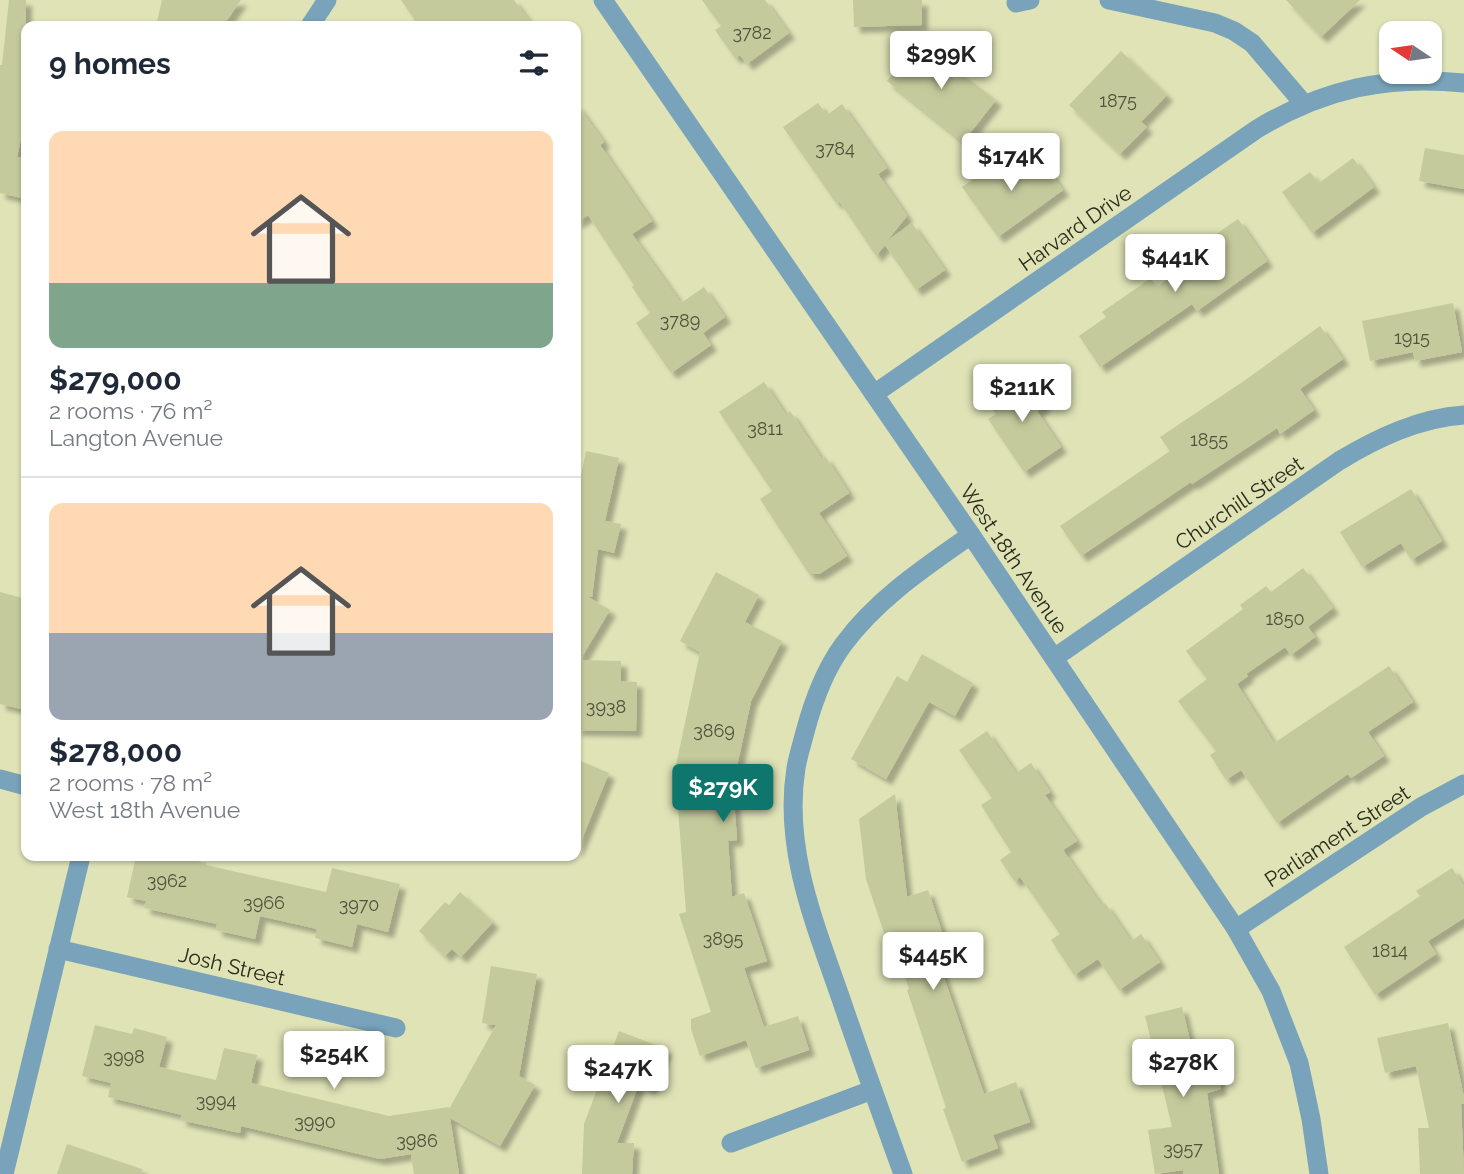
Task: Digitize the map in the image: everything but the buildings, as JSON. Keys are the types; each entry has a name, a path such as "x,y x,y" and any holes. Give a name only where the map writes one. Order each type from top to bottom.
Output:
{"street":[{"path":"313,21 327,0"},
{"name":"West 18th Avenue","path":"603,0 971,535 1236,929 1271,991 1298,1063 1311,1119 1319,1174"},
{"path":"1108,0 1215,23 1234,31 1252,43 1304,104"},
{"name":"Harvard Drive","path":"874,394 1257,129 1304,104 1364,86 1415,81 1464,83"},
{"name":"Churchill Street","path":"1054,658 1362,447 1415,425 1464,415"},
{"path":"903,1174 800,878 793,801 796,766 812,707 827,670 842,646 886,599 971,535"},
{"path":"0,779 21,785"},
{"name":"Parliament Street","path":"1236,929 1421,807 1464,784"},
{"path":"4,1174 6,1136 80,861"},
{"name":"Josh Street","path":"58,949 396,1028"},
{"path":"731,1143 872,1090"}]}
